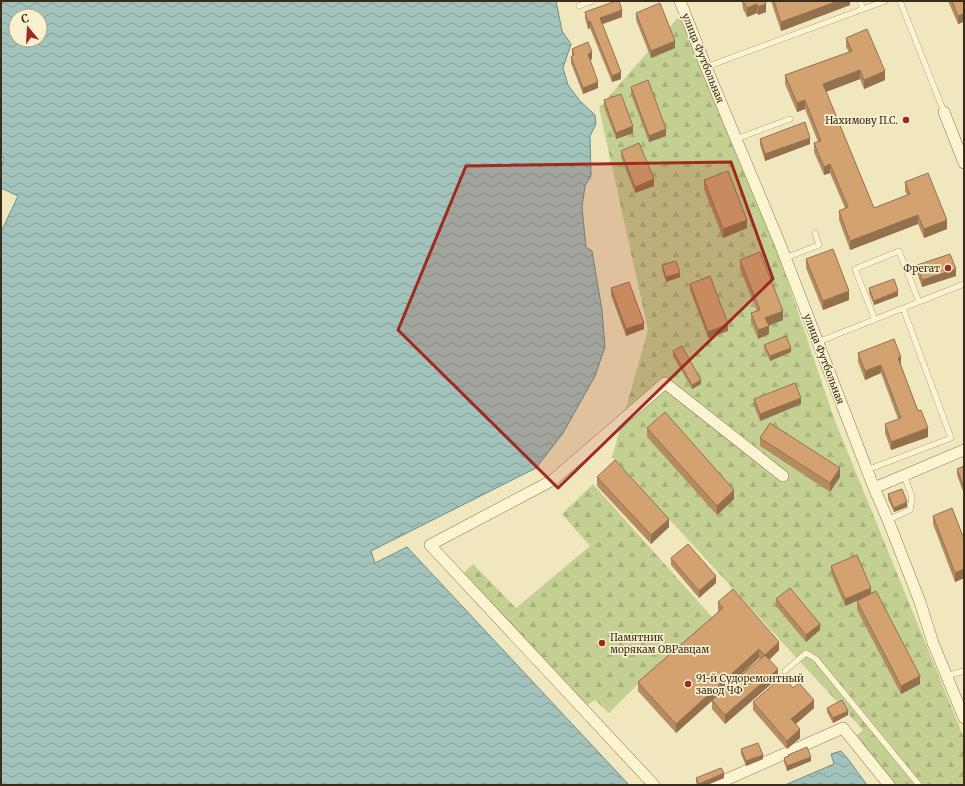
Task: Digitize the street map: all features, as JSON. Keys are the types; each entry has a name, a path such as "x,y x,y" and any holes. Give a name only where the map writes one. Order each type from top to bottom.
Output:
{"street":[{"name":"улица Футбольная","path":"680,1 785,258 920,602 933,643 964,718"},
{"path":"944,112 964,163"},
{"path":"654,785 430,545 552,480 665,383 783,476"},
{"path":"874,488 964,450"},
{"path":"714,785 843,728 889,785"}],"lane":[{"path":"579,6 592,1"},
{"path":"860,1 863,9"},
{"path":"706,67 885,1"},
{"path":"900,1 944,112"},
{"path":"736,139 790,119"},
{"path":"785,258 819,245 815,233"},
{"path":"875,320 855,269 899,252 919,302"},
{"path":"818,342 964,284"},
{"path":"867,470 951,438 903,308"},
{"path":"888,520 910,510 912,497 904,475"},
{"path":"785,671 806,653 816,659 918,785"},
{"path":"946,676 964,671"}],"highlighted area":[{"path":"731,162 773,279 558,488 398,330 466,166"}],"green space":[{"path":"680,15 776,247 835,421 964,738 964,785 883,785 848,742 863,730 612,457 648,330 599,108"},
{"path":"593,484 712,617 637,685 609,713 595,700 584,707 463,574 473,564 516,608 590,546 562,514"}],"water":[{"path":"1,1 556,1 562,31 571,44 563,68 568,85 580,101 595,115 596,124 590,136 591,176 585,186 582,207 586,247 592,251 602,310 605,347 595,376 563,433 536,468 371,551 375,563 407,547 629,785 1,785 1,232 18,196 1,188 1,169 4,158 1,157"},
{"path":"841,751 867,785 785,785 834,764 831,754"}],"building":[{"path":"619,1 622,10 600,18 621,72 612,76 585,12"},
{"path":"743,1 765,1 766,4 758,7 757,4 747,8"},
{"path":"774,1 838,1 781,22"},
{"path":"952,1 964,1 964,16 963,14 958,16"},
{"path":"660,3 675,41 651,51 636,13"},
{"path":"867,29 885,71 864,80 860,70 823,84 874,208 910,194 905,182 928,173 947,220 924,229 918,215 850,241 839,211 848,207 830,164 824,167 814,143 821,141 805,100 797,103 785,75 852,51 846,38"},
{"path":"588,42 592,52 588,54 598,82 583,88 571,57 574,55 572,49"},
{"path":"648,80 666,129 649,136 631,87"},
{"path":"621,94 633,126 616,133 604,100"},
{"path":"805,122 810,138 765,154 760,139"},
{"path":"639,143 654,179 635,187 621,151"},
{"path":"728,171 747,220 723,229 704,180"},
{"path":"833,249 849,291 823,301 806,259"},
{"path":"760,252 783,311 765,318 769,326 758,330 751,313 760,310 740,260"},
{"path":"950,254 956,269 922,280 917,265"},
{"path":"676,261 680,273 666,277 662,265"},
{"path":"710,276 728,324 708,332 690,284"},
{"path":"894,279 898,291 874,301 869,288"},
{"path":"629,282 644,323 626,329 611,288"},
{"path":"786,336 791,348 770,356 764,345"},
{"path":"894,339 901,357 898,358 918,411 921,410 928,428 891,442 885,424 901,418 881,365 865,371 858,353"},
{"path":"682,346 701,380 692,385 673,351"},
{"path":"795,383 801,398 760,414 754,399"},
{"path":"665,412 734,490 717,506 647,428"},
{"path":"770,423 840,468 830,483 760,438"},
{"path":"615,460 669,519 651,535 597,477"},
{"path":"964,466 964,488 957,469"},
{"path":"902,489 907,502 894,508 888,494"},
{"path":"952,508 964,539 964,569 955,573 933,516"},
{"path":"688,544 716,576 699,591 671,558"},
{"path":"857,555 871,588 845,599 831,566"},
{"path":"790,588 820,624 806,635 776,599"},
{"path":"733,589 779,642 765,655 759,649 676,724 638,682 723,608 718,602"},
{"path":"876,591 920,676 901,686 857,601"},
{"path":"765,655 778,669 725,715 712,700"},
{"path":"783,676 793,688 799,683 814,700 791,719 800,729 787,741 753,702"},
{"path":"842,700 848,711 833,718 827,708"},
{"path":"758,743 763,755 746,761 741,749"},
{"path":"807,747 811,757 787,766 784,758"},
{"path":"721,768 724,773 699,784 696,778"}],"place":[{"name":"Нахимову П.С.","path":"906,120"},
{"name":"Фрегат","path":"948,268"},
{"name":"Памятник морякам ОВРавцам","path":"602,643"},
{"name":"91-й Судоремонтный завод ЧФ","path":"688,684"}]}
